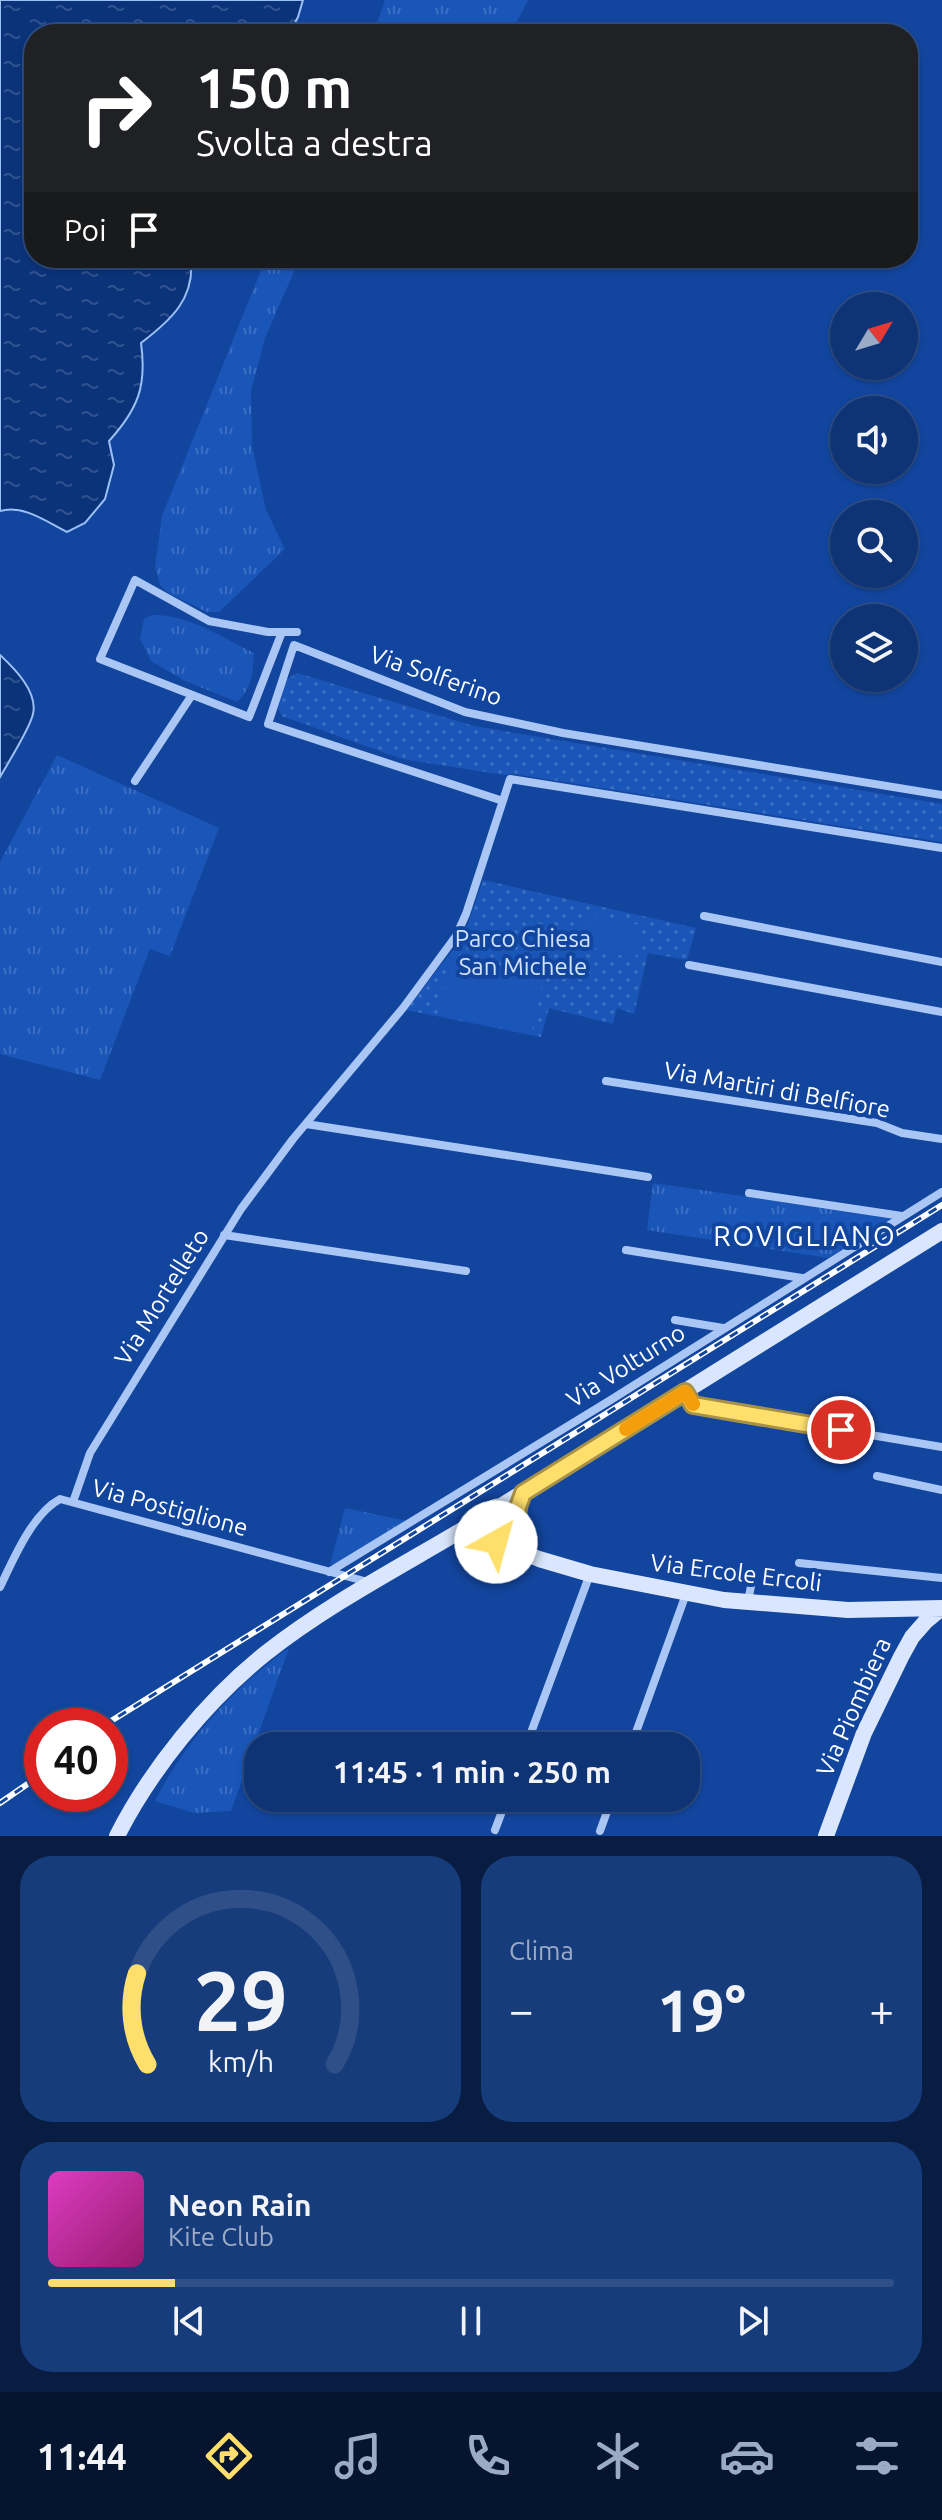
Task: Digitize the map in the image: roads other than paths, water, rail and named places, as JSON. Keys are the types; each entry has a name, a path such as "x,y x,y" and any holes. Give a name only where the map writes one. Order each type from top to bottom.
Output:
{"street":[{"path":"282,632 249,717 100,659 135,580 209,621 268,632 282,632 297,632"},
{"name":"Via Solferino","path":"503,801 268,724 294,645 465,712 563,733 942,795"},
{"path":"135,781 192,695"},
{"name":"Via Mortelleto","path":"73,1502 90,1453 241,1209 306,1124 403,1008 456,936 510,779 942,848"},
{"path":"704,916 942,962"},
{"path":"689,965 942,1012"},
{"name":"Via Martiri di Belfiore","path":"606,1081 877,1123 902,1133 942,1139"},
{"path":"306,1124 648,1177"},
{"name":"Via Volturno","path":"329,1572 942,1192"},
{"path":"749,1193 902,1216"},
{"path":"117,1836 151,1779 223,1693 280,1643 457,1534 490,1509 523,1493 942,1231"},
{"path":"224,1235 466,1271"},
{"path":"626,1250 802,1278"},
{"path":"675,1320 724,1328"},
{"path":"685,1392 693,1405 942,1447"},
{"path":"877,1476 942,1490"},
{"path":"482,1518 481,1527 492,1541 501,1543 514,1536 523,1493"},
{"name":"Via Postiglione","path":"0,1587 33,1525 60,1499 373,1584"},
{"path":"501,1506 511,1510 521,1543 529,1554"},
{"path":"457,1534 470,1532 485,1535"},
{"name":"Via Ercole Ercoli","path":"501,1543 550,1563 686,1594 848,1610 942,1608"},
{"path":"799,1563 942,1578"},
{"path":"531,1732 590,1574"},
{"path":"747,1602 752,1581"},
{"path":"636,1732 686,1594"},
{"name":"Via Piombiera","path":"826,1836 864,1733 901,1657 919,1629 942,1608"},
{"path":"495,1830 502,1812"},
{"path":"600,1831 607,1812"}],"water":[{"path":"0,0 303,0 294,24 24,24 24,268 191,268 191,272 185,297 179,307 141,343 141,384 127,418 109,441 114,465 105,499 85,523 67,532 26,512 0,511"},
{"path":"0,655 29,689 34,706 28,728 0,777"}],"railway":[{"path":"128,1710 942,1205"},
{"path":"0,1803 24,1786"}],"district":[{"name":"ROVIGLIANO","path":"805,1236"}],"park label":[{"name":"Parco Chiesa San Michele","path":"523,953"}]}
